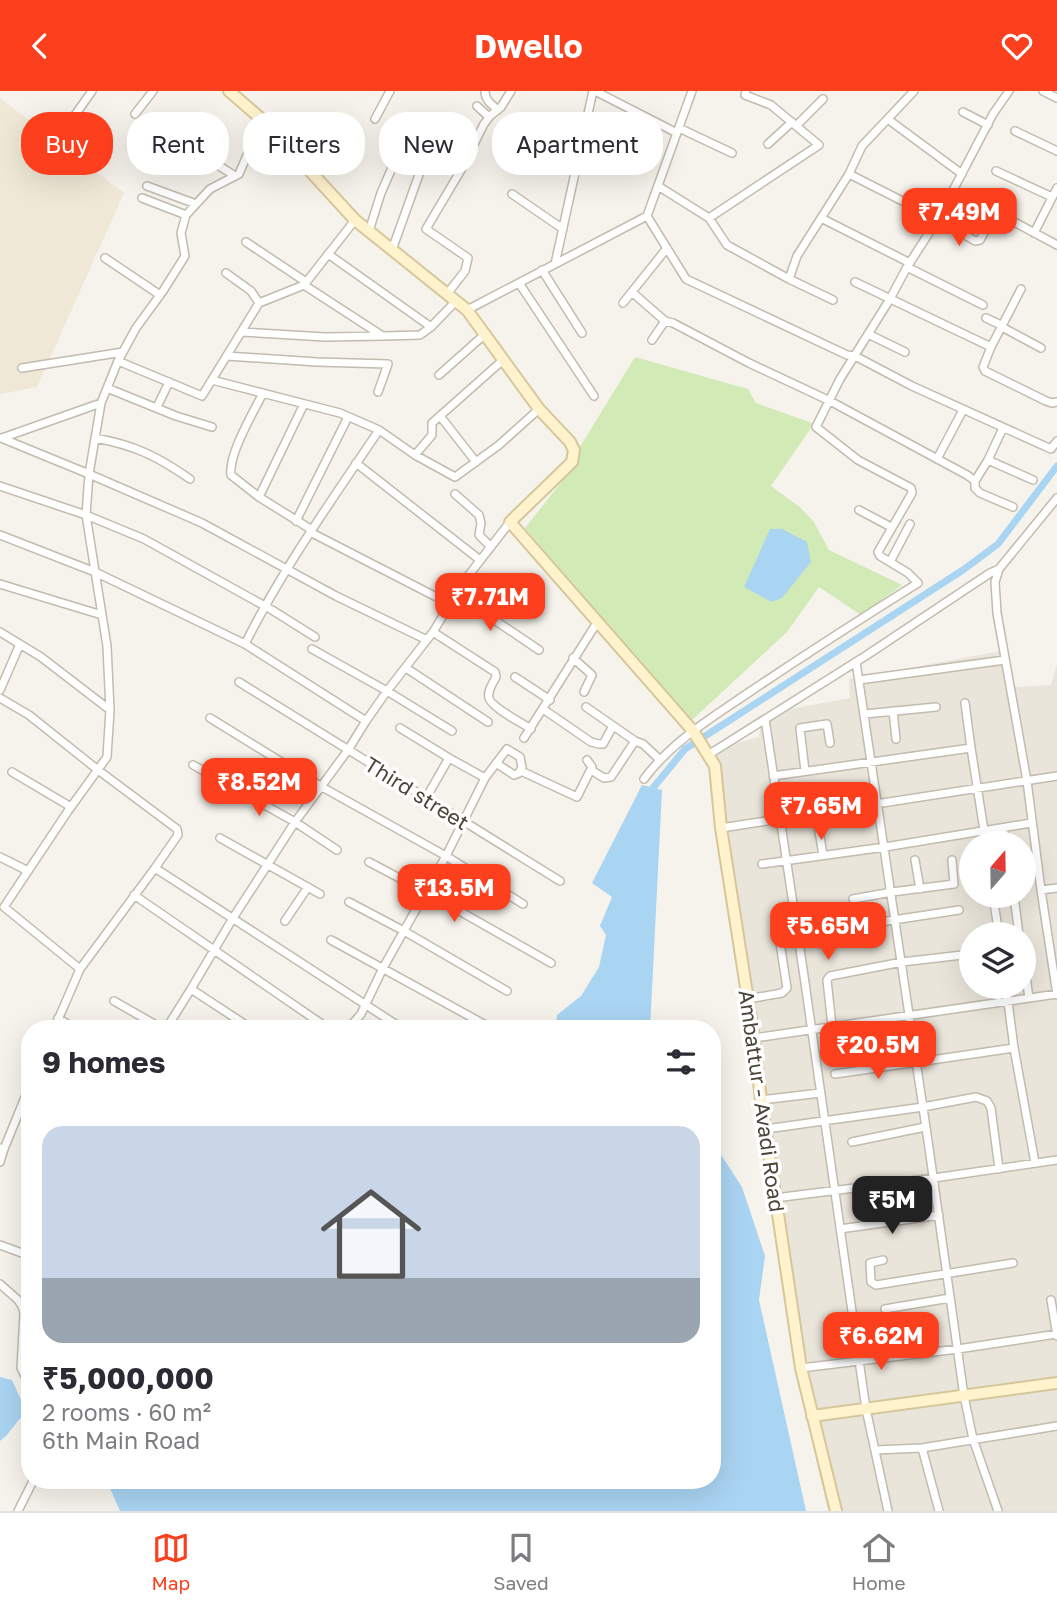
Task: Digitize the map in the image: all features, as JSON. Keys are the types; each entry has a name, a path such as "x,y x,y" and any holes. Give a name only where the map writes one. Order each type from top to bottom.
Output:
{"street":[{"path":"77,112 92,91"},
{"path":"137,112 153,91"},
{"path":"229,91 253,112"},
{"path":"375,119 390,91"},
{"path":"485,91 488,102 498,110"},
{"path":"478,138 489,117 498,110 511,91"},
{"path":"555,264 594,91 732,153"},
{"path":"467,310 647,216 692,91"},
{"path":"709,218 819,145 771,105 745,95 746,91"},
{"path":"789,279 797,256 849,174 862,146 914,91"},
{"path":"644,779 659,759 694,732 810,652 918,583 878,552 912,493 911,488 858,460 816,427 841,379 938,219 1009,91"},
{"path":"1043,91 1057,97"},
{"path":"768,144 823,99"},
{"path":"477,106 489,117"},
{"path":"963,112 988,125"},
{"path":"889,120 962,174"},
{"path":"1015,131 1057,151"},
{"path":"80,969 4,907 107,757 110,710 107,646 86,515 89,474 101,404 118,361 136,328 185,256 181,233 186,215 210,189 239,174 243,165"},
{"path":"996,171 1052,197"},
{"path":"229,172 235,176"},
{"path":"849,174 975,241 980,240 991,219 1005,217 1057,245"},
{"path":"171,1020 296,822 387,691 428,640 456,594 510,522 567,468 573,459 574,450 570,442 539,409 467,310 355,220 313,175"},
{"path":"369,231 390,175"},
{"path":"392,250 419,175"},
{"path":"242,332 325,337 420,335 430,327 451,298 465,271 468,258 426,229 458,175"},
{"path":"658,186 709,218 727,245 833,300"},
{"path":"147,187 196,204"},
{"path":"1034,233 1057,188"},
{"path":"512,194 563,229"},
{"path":"142,198 186,215"},
{"path":"647,216 686,279 1051,449 1057,441"},
{"path":"821,218 983,305"},
{"path":"118,361 202,396 259,303 305,283 355,220"},
{"path":"246,242 383,336"},
{"path":"623,303 667,248"},
{"path":"328,254 430,327"},
{"path":"105,258 160,295"},
{"path":"542,270 582,333"},
{"path":"226,273 251,291 259,303"},
{"path":"855,282 991,348"},
{"path":"519,283 594,396"},
{"path":"1021,289 983,367 985,371 1045,401 1057,402"},
{"path":"633,293 664,321 673,323 830,401 975,481"},
{"path":"986,318 1041,348"},
{"path":"652,340 664,321"},
{"path":"868,334 905,352"},
{"path":"439,375 484,335"},
{"path":"22,368 123,352"},
{"path":"227,356 388,364 378,392"},
{"path":"415,455 432,435 432,423 503,360"},
{"path":"212,380 348,417 379,430 454,477 499,445 539,409"},
{"path":"157,407 169,382"},
{"path":"107,388 176,416 212,427"},
{"path":"263,393 242,436 230,468 231,475 311,531 450,604"},
{"path":"1,439 101,404"},
{"path":"259,497 304,404"},
{"path":"937,459 963,410"},
{"path":"440,416 476,462"},
{"path":"296,521 348,417"},
{"path":"1003,428 975,481 975,488 977,492 1013,507"},
{"path":"245,644 264,605 379,430"},
{"path":"95,438 145,451 190,479"},
{"path":"1,439 202,523 336,596 428,640"},
{"path":"988,460 1033,480"},
{"path":"356,464 480,561"},
{"path":"0,486 86,515 144,539 264,605 315,637"},
{"path":"455,494 479,515 479,535 491,547"},
{"path":"1036,997 1057,994 1027,781 996,603 995,582 999,569 1057,498"},
{"path":"859,510 891,527"},
{"name":"Ambattur - Avadi Road","path":"510,522 694,732 715,766 721,828 801,1368 836,1511"},
{"path":"890,562 910,524"},
{"path":"0,535 95,572 245,644 366,721"},
{"path":"706,750 765,719 999,569"},
{"path":"0,584 102,615"},
{"path":"456,594 539,650"},
{"path":"524,738 598,621"},
{"path":"0,632 41,657 110,710"},
{"path":"433,632 495,672 496,677 488,697 490,701 531,729"},
{"path":"0,690 20,644"},
{"path":"312,649 452,731"},
{"path":"573,658 592,675 584,692"},
{"path":"859,680 1005,660"},
{"path":"856,661 964,1396 973,1439 998,1511"},
{"path":"406,668 488,722"},
{"path":"515,677 550,700"},
{"name":"Third street","path":"239,683 560,881"},
{"path":"0,698 29,715 177,829 178,835 80,969 58,1018 61,1020"},
{"path":"965,702 984,831"},
{"path":"586,707 643,744 659,759"},
{"path":"865,714 936,707"},
{"path":"543,709 598,744 603,744 613,726"},
{"path":"893,711 896,739"},
{"path":"210,718 322,787 446,856 523,904"},
{"path":"765,719 866,1409 888,1511"},
{"path":"805,771 800,728 827,724 830,743"},
{"path":"400,727 485,778"},
{"path":"592,770 604,778 611,777 635,741"},
{"path":"773,775 971,748"},
{"path":"356,1020 446,856 485,778 507,749 520,757 521,771"},
{"path":"426,798 449,758"},
{"path":"521,771 577,797 592,770 592,765 587,760"},
{"path":"496,763 514,775 521,771"},
{"path":"193,765 296,822 337,850"},
{"path":"12,772 71,807"},
{"path":"721,828 1057,776"},
{"path":"816,813 823,855"},
{"path":"989,831 1031,823"},
{"path":"762,864 959,836"},
{"path":"220,838 320,894"},
{"path":"0,857 28,871"},
{"path":"915,860 920,889"},
{"path":"853,899 954,884 952,860"},
{"path":"369,862 551,964"},
{"path":"155,868 390,1020"},
{"path":"285,921 309,887"},
{"path":"1041,890 1057,888"},
{"path":"134,895 316,1020"},
{"path":"349,902 507,991"},
{"path":"815,932 959,910"},
{"path":"331,940 477,1020"},
{"path":"748,999 786,992 780,943"},
{"path":"832,1026 827,980 830,976 902,962 959,955"},
{"path":"191,989 238,1020"},
{"path":"754,1038 1022,999"},
{"path":"114,1001 149,1020"},
{"path":"1008,1001 1035,1163"},
{"path":"835,1074 1014,1048"},
{"path":"761,1100 820,1093"},
{"path":"766,1129 976,1097 986,1101 991,1108 999,1169"},
{"path":"0,1162 2,1149 21,1117"},
{"path":"852,1142 925,1127"},
{"path":"775,1198 1057,1160"},
{"path":"840,1229 939,1215"},
{"path":"0,1245 21,1253"},
{"path":"883,1260 870,1263 871,1282 876,1285 1013,1263"},
{"path":"0,1284 21,1305"},
{"path":"885,1309 950,1298"},
{"path":"801,1368 1057,1335 1051,1300"},
{"path":"812,1416 1057,1383"},
{"path":"875,1450 922,1448 1057,1426"},
{"path":"922,1448 939,1511"},
{"path":"18,1511 29,1489"}],"shaded area":[{"path":"0,98 21,114 21,175 101,175 124,193 37,387 0,394"},
{"path":"1007,650 1013,687 1051,685 1057,664 1057,1511 828,1511 804,1408 708,751 759,737 762,714 850,698 849,679"}],"green space":[{"path":"635,357 748,389 756,403 812,423 771,486 801,508 814,522 829,550 902,585 861,615 819,587 787,632 690,722 525,528 571,470 575,455"}],"water":[{"path":"770,529 782,529 807,542 811,562 782,598 772,602 744,587"},
{"path":"642,785 662,790 650,1020 557,1020 557,1015 581,996 599,967 606,935 600,926 612,897 592,883"},
{"path":"721,1155 742,1187 765,1256 759,1300 806,1511 120,1511 110,1489 721,1489"},
{"path":"0,1377 12,1380 21,1400 21,1417 0,1441"}],"waterway":[{"path":"653,788 685,749 963,570 998,544 1057,466"}]}
